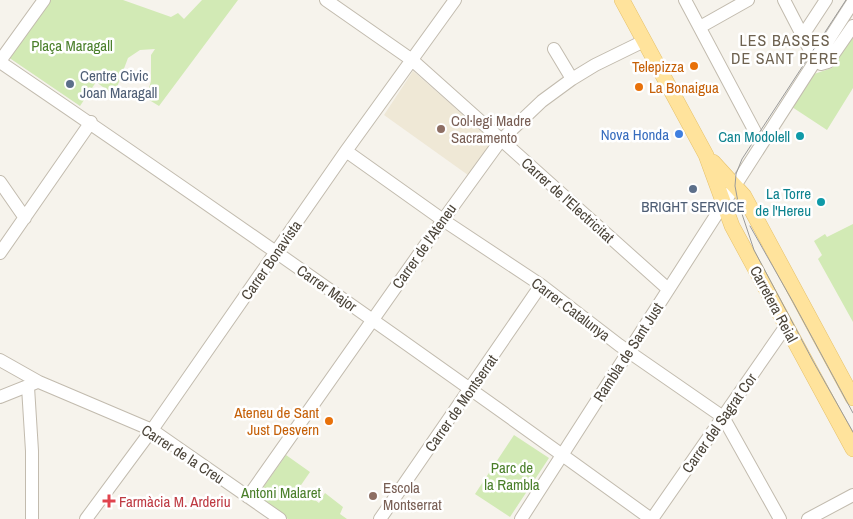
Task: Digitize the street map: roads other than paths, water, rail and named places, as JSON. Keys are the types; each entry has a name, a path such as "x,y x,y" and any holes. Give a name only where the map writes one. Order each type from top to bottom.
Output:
{"main road":[{"name":"Carretera Reial","path":"622,0 706,155 732,226 853,449"},
{"name":"Carretera Reial","path":"706,155 744,196 853,398"}],"street":[{"path":"0,61 44,0"},
{"name":"Carrer de l'Electricitat","path":"326,0 412,60 668,289"},
{"name":"Carrer Bonavista","path":"86,519 152,430 346,152 455,0"},
{"path":"685,0 761,143"},
{"path":"700,27 748,0"},
{"path":"784,0 815,60 821,64 828,62 853,26"},
{"path":"803,35 826,0"},
{"name":"Rambla de Sant Just","path":"521,519 853,2"},
{"name":"Carrer de l'Ateneu","path":"248,497 442,220 501,140 542,101 572,79 595,65 644,42"},
{"path":"554,49 572,79"},
{"name":"Carrer Major","path":"0,61 91,122 652,519"},
{"path":"0,253 91,122"},
{"name":"Carrer Catalunya","path":"346,152 442,220 541,285 628,351 723,417 780,519"},
{"path":"0,182 25,218"},
{"name":"Carrer de Montserrat","path":"380,519 541,285"},
{"name":"Carrer del Sagrat Cor","path":"652,519 786,326"},
{"name":"Carrer de la Creu","path":"0,360 33,384 152,430 280,519"},
{"path":"0,397 33,384 32,519"},
{"path":"808,519 853,495"}],"tram line":[{"path":"846,0 742,159 736,174 735,186 738,202 754,250 853,432"},
{"path":"750,226 853,413"}],"place":[{"name":"Telepizza","path":"694,66"},
{"name":"Centre Civic Joan Maragall","path":"70,84"},
{"name":"La Bonaigua","path":"639,87"},
{"name":"Col·legi Madre Sacramento","path":"441,129"},
{"name":"Nova Honda","path":"679,134"},
{"name":"Can Modolell","path":"800,136"},
{"name":"BRIGHT SERVICE","path":"693,189"},
{"name":"La Torre de l'Hereu","path":"821,202"},
{"name":"Ateneu de Sant Just Desvern","path":"329,421"},
{"name":"Escola Montserrat","path":"373,496"},
{"name":"Farmàcia M. Arderiu","path":"109,501"}],"district":[{"name":"LES BASSES DE SANT PERE","path":"785,49"}],"park label":[{"name":"Plaça Maragall","path":"72,45"},
{"name":"Parc de la Rambla","path":"512,476"},
{"name":"Antoni Malaret","path":"281,492"}]}
